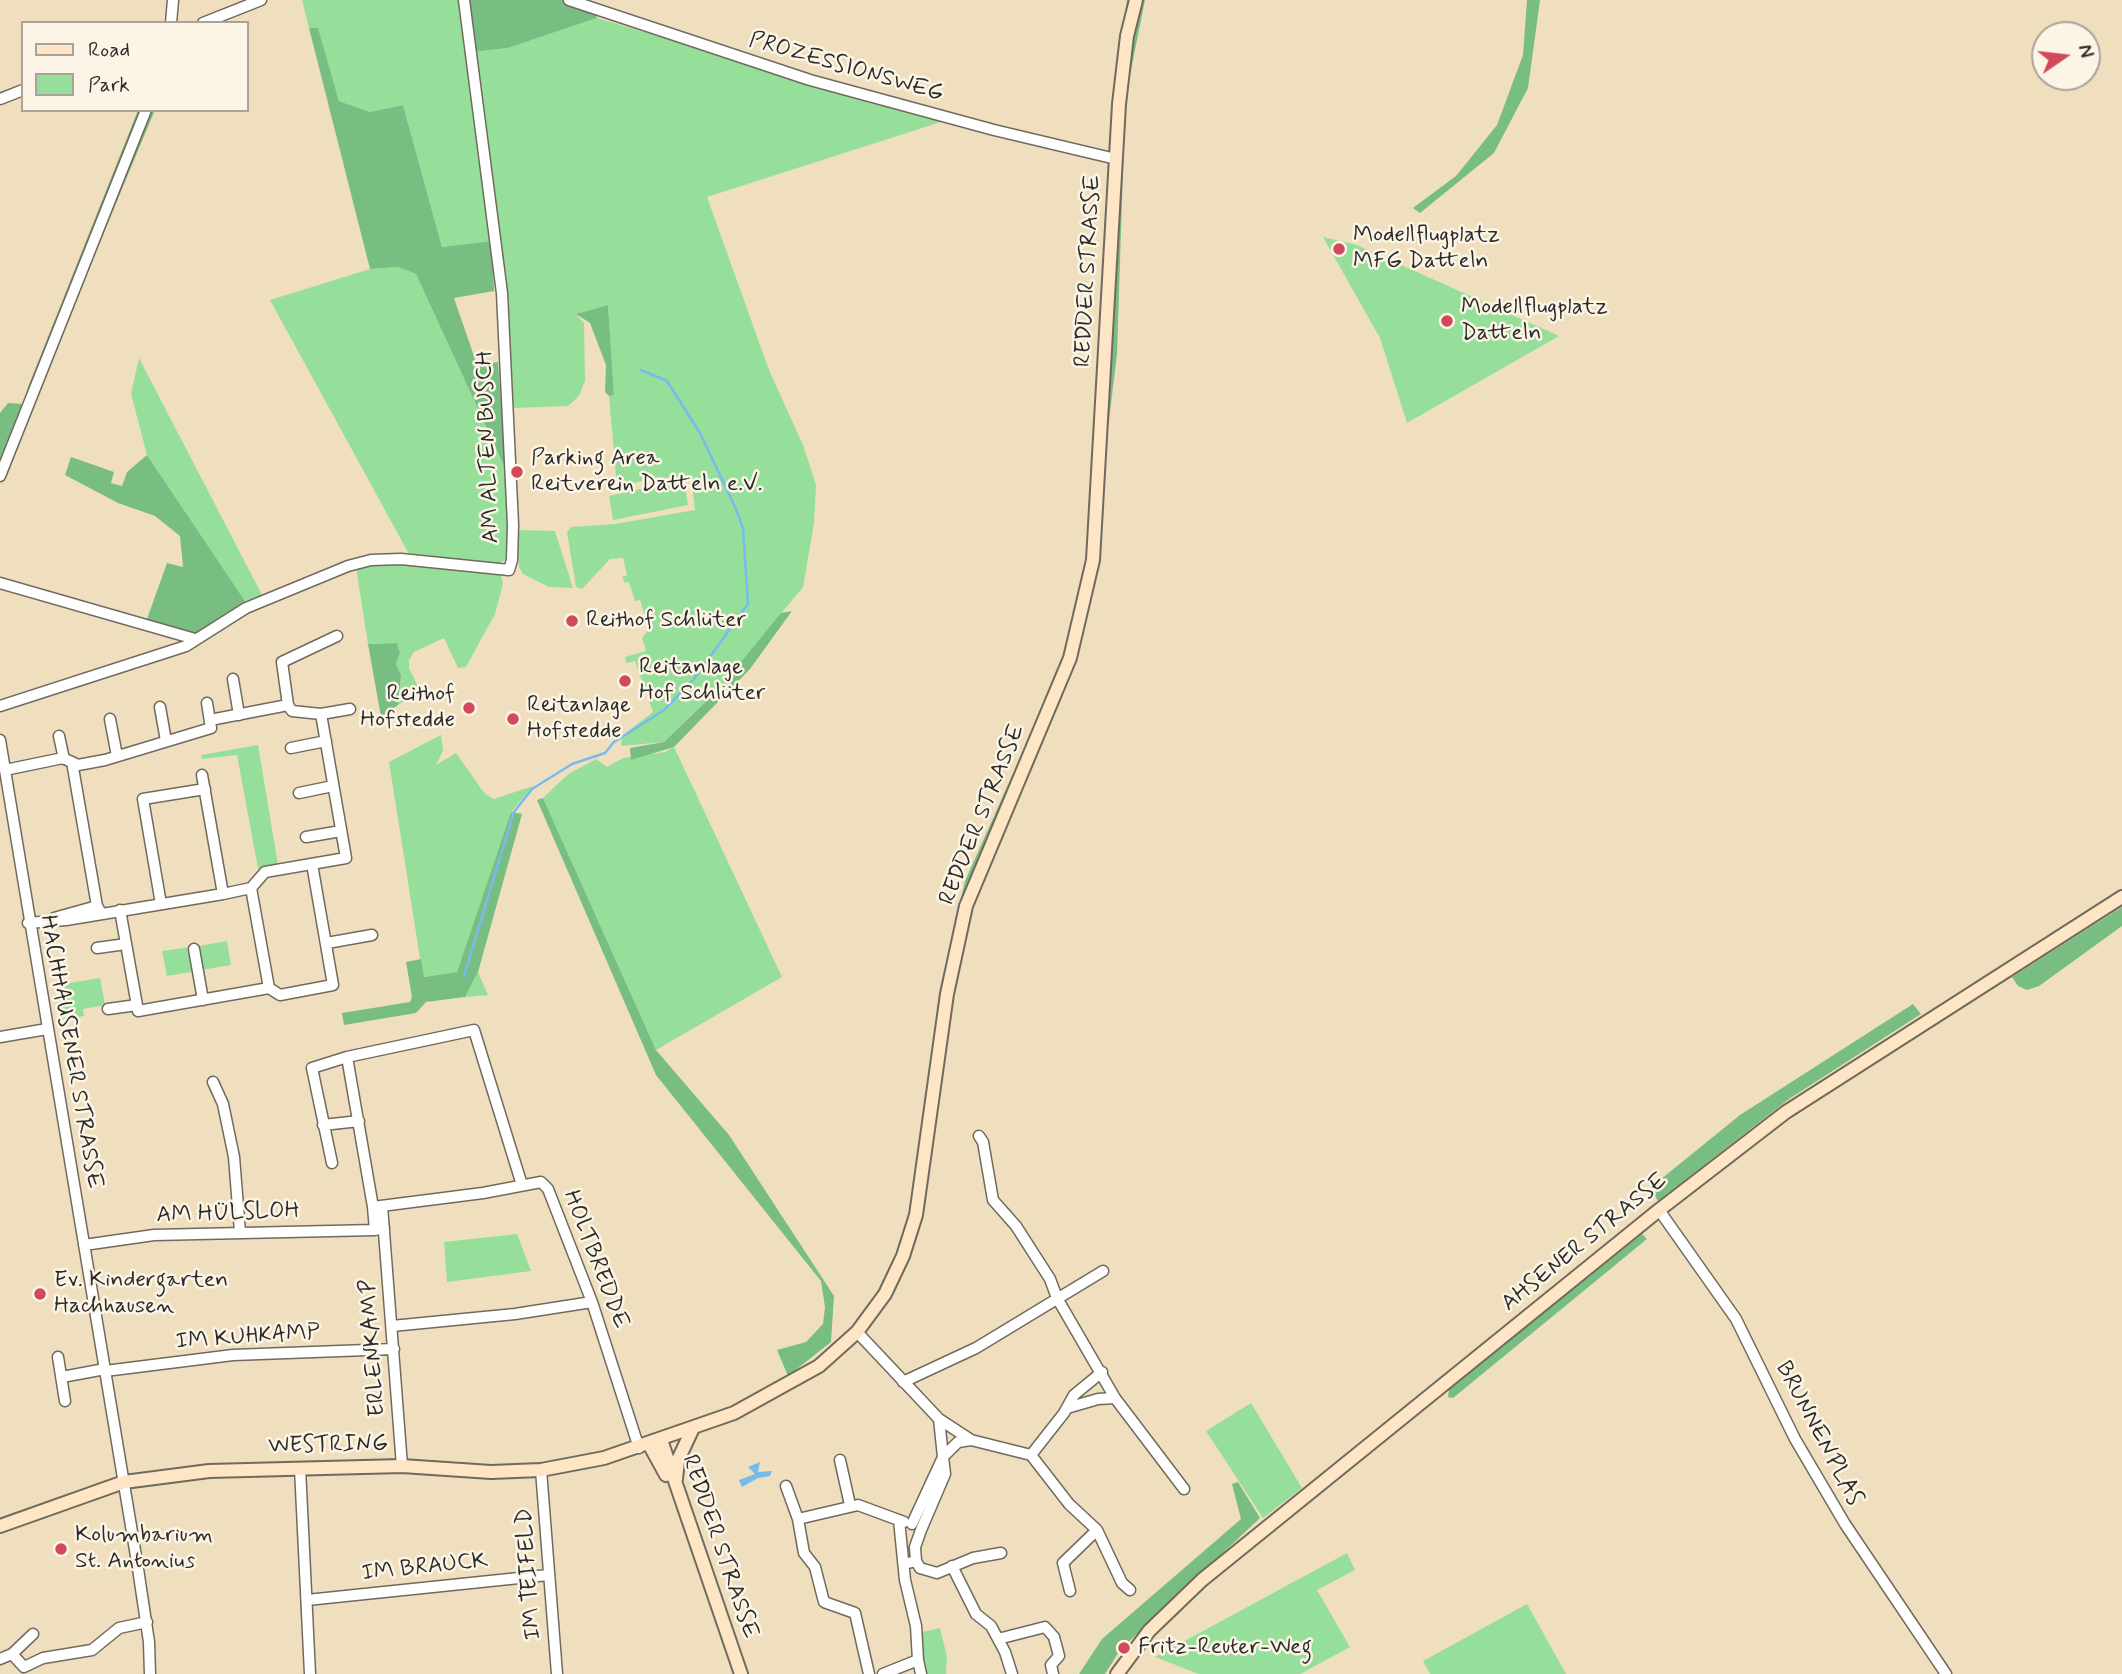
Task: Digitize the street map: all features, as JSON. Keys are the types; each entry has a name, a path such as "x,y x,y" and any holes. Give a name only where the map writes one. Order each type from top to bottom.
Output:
{"street":[{"path":"171,21 173,0"},
{"path":"208,21 261,0"},
{"name":"AM ALTEN BUSCH","path":"195,639 246,608 288,589 371,560 424,560 509,570 512,560 513,525 502,293 464,0"},
{"name":"PROZESSIONSWEG","path":"569,0 810,80 994,130 1116,159"},
{"name":"REDDER STRASSE","path":"741,1674 676,1490 650,1444 734,1413 819,1366 857,1332 885,1294 903,1256 916,1216 947,995 966,906 1070,658 1093,561 1116,159 1127,36 1136,0"},
{"path":"0,99 21,91"},
{"path":"0,476 145,112"},
{"path":"0,583 195,639"},
{"path":"337,636 282,662 288,705 292,711 321,714 350,709"},
{"path":"0,706 186,646 195,639"},
{"path":"233,679 239,715"},
{"path":"5,770 68,760 78,765 211,728 207,703"},
{"path":"209,720 288,705"},
{"path":"160,706 166,741"},
{"path":"28,923 99,910 120,910 223,894 251,888 265,872 345,858 321,714"},
{"path":"110,719 117,756"},
{"path":"59,736 68,760 99,910"},
{"name":"HACHHAUSENER STRASSE","path":"0,740 28,923 147,1622 150,1674"},
{"path":"291,748 326,741"},
{"path":"202,775 223,894"},
{"path":"299,793 333,786"},
{"path":"161,904 143,799 205,789"},
{"path":"306,837 341,831"},
{"path":"120,910 138,1011 268,988 280,995 333,985 313,864"},
{"path":"251,888 268,988"},
{"name":"AHSENER STRASSE","path":"1116,1674 1149,1631 1202,1580 1659,1210 1786,1112 2122,897"},
{"path":"327,943 372,934"},
{"path":"97,948 126,944"},
{"path":"194,949 203,1000"},
{"path":"108,1009 136,1004"},
{"path":"0,1037 47,1029"},
{"path":"331,1163 312,1068 347,1057 474,1030 522,1185 377,1206"},
{"name":"ERLENKAMP","path":"347,1057 377,1206 392,1326 402,1465"},
{"path":"213,1082 223,1104 234,1157 240,1232"},
{"path":"323,1125 359,1121"},
{"path":"979,1136 983,1142 993,1200 1016,1226 1051,1279 1057,1298 1115,1398 1184,1489"},
{"name":"HOLTBREDDE","path":"522,1185 541,1182 548,1189 650,1444"},
{"name":"BRUNNENPLAS","path":"1659,1210 1736,1319 1795,1439 1831,1500 1905,1616 1946,1674"},
{"name":"AM HÜLSLOH","path":"84,1245 153,1234 379,1229"},
{"path":"903,1381 976,1348 1103,1271"},
{"path":"392,1326 515,1314 592,1302"},
{"path":"857,1332 939,1419 971,1440 1031,1455 1069,1504 1097,1530 1122,1583 1129,1590"},
{"name":"IM KUHKAMP","path":"105,1370 233,1355 394,1349"},
{"path":"58,1357 65,1401"},
{"path":"62,1377 105,1370"},
{"path":"1031,1455 1074,1395 1102,1372"},
{"path":"1067,1408 1098,1399 1115,1398"},
{"path":"939,1419 943,1457"},
{"path":"676,1490 678,1460 693,1428"},
{"path":"971,1440 958,1442 943,1457 916,1527 916,1561 920,1569 937,1573 973,1558 1001,1553"},
{"name":"WESTRING","path":"0,1526 124,1482 209,1471 402,1465 491,1472 541,1470 601,1459 650,1444"},
{"path":"840,1460 850,1505"},
{"path":"300,1468 310,1674"},
{"name":"IM TEIFELD","path":"541,1470 557,1674"},
{"path":"786,1486 798,1519 804,1553 816,1567 824,1602 855,1613 869,1674"},
{"path":"798,1519 858,1505 916,1527"},
{"path":"899,1520 921,1674"},
{"path":"1070,1591 1063,1563 1097,1530"},
{"path":"904,1564 916,1561"},
{"path":"952,1566 976,1614 991,1626 1012,1674"},
{"name":"IM BRAUCK","path":"307,1600 548,1575"},
{"path":"12,1654 25,1670 43,1658 92,1650 119,1628 147,1622"},
{"path":"998,1639 1045,1627 1054,1637 1059,1656 1051,1665 1054,1674"},
{"path":"0,1659 12,1654 33,1634"},
{"path":"883,1674 918,1660"}],"green space":[{"path":"302,0 461,0 492,241 442,247 403,105 370,112 339,101 318,29 309,28"},
{"path":"469,0 590,0 597,18 508,48 473,52"},
{"path":"1127,0 1145,0 1127,90 1114,115 1113,100"},
{"path":"1527,0 1540,0 1528,88 1494,153 1420,213 1413,208 1456,176 1497,125 1523,55"},
{"path":"597,18 944,121 707,197 769,370 803,445 816,485 814,523 803,587 718,690 664,742 621,746 622,736 653,712 635,661 626,663 625,657 646,651 642,638 649,629 640,600 635,601 629,582 625,583 622,577 627,575 623,558 610,559 582,589 576,587 567,532 571,527 615,524 695,510 691,476 650,479 617,487 609,396 614,395 608,305 576,314 584,323 585,381 579,396 568,406 514,408 508,318 473,52 508,48"},
{"path":"309,28 318,28 339,101 370,112 403,105 442,247 492,241 494,291 454,298 477,365 498,362 506,470 416,274 398,267 370,269"},
{"path":"137,112 154,112 64,328 26,392"},
{"path":"1110,137 1124,140 1117,354 1105,454 1098,569 1081,642 1061,692 1016,794 1003,801 1000,829 977,864 942,1060 941,1088 925,1106 939,994 965,881 1066,655 1088,560 1101,467 1092,463 1100,375"},
{"name":"Modellflugplatz Datteln","path":"1323,237 1357,245 1559,336 1407,423 1380,338"},
{"path":"398,267 416,274 506,470 509,542 506,560 498,563 409,554 270,300 370,269"},
{"path":"608,305 614,395 609,396 605,392 606,365 590,323 576,314"},
{"path":"139,358 262,595 245,601 147,455 131,394"},
{"path":"8,403 24,404 0,464 0,413"},
{"path":"147,455 245,601 197,634 147,619 167,563 183,567 180,536 155,516 118,503 65,475 71,457 114,472 111,483 122,486 127,472"},
{"path":"684,479 688,505 613,520 609,496"},
{"path":"521,530 555,531 573,588 549,587 523,574 519,567 517,534"},
{"path":"388,562 496,571 501,575 503,584 495,614 466,667 458,668 444,638 414,652 409,660 409,668 420,691 398,705 401,677 396,664 400,653 397,643 368,644 356,567"},
{"path":"792,611 750,669 674,747 631,760 630,748 664,742 718,690 781,613"},
{"path":"397,643 400,653 396,664 401,676 398,705 381,717 368,644"},
{"path":"441,735 443,751 436,765 456,753 485,794 494,799 533,786 511,812 457,972 423,977 389,762"},
{"path":"258,745 278,865 259,874 237,755 202,759 201,755"},
{"path":"674,747 782,977 656,1050 543,798 567,775 596,759 607,767 623,758 665,752"},
{"path":"543,798 656,1050 729,1135 834,1296 831,1342 788,1376 777,1350 806,1342 823,1324 825,1307 821,1281 656,1075 537,800"},
{"path":"511,812 522,814 478,972 465,997 426,1002 416,1013 344,1025 342,1013 410,1002 412,997 406,962 421,959 424,977 457,972"},
{"path":"2122,907 2122,926 2039,986 2027,990 2018,986 2012,977"},
{"path":"227,941 231,965 201,970 199,946"},
{"path":"190,947 196,971 167,976 162,951"},
{"path":"478,972 488,995 465,997"},
{"path":"100,978 105,1005 83,1009 84,1016 64,1020 57,985"},
{"path":"1913,1004 1921,1014 1789,1099 1658,1201 1650,1188 1740,1115"},
{"path":"517,1234 531,1271 447,1282 444,1242"},
{"path":"1642,1234 1647,1239 1453,1398 1448,1397 1449,1389"},
{"path":"1251,1403 1302,1488 1263,1518 1206,1431"},
{"path":"1238,1482 1260,1518 1120,1650 1105,1674 1079,1674 1102,1639 1241,1519 1232,1484"},
{"path":"1347,1553 1355,1570 1317,1590 1350,1647 1300,1674 1199,1674 1155,1657"},
{"path":"1527,1604 1566,1674 1430,1674 1423,1661"},
{"path":"940,1628 947,1657 946,1674 924,1674 922,1632"}],"water":[{"path":"760,1462 758,1472 772,1471 770,1476 758,1478 742,1487 739,1480 755,1474 748,1467"}],"waterway":[{"path":"464,976 514,812 532,789 572,764 605,753 614,742 664,710 694,679 748,604 743,528 736,509 700,433 667,381 641,370"}],"place":[{"name":"Modellflugplatz MFG Datteln","path":"1339,249"},
{"name":"Modellflugplatz Datteln","path":"1447,321"},
{"name":"Parking Area Reitverein Datteln e.V.","path":"517,472"},
{"name":"Reithof Schlüter","path":"572,621"},
{"name":"Reitanlage Hof Schlüter","path":"625,681"},
{"name":"Reithof Hofstedde","path":"469,708"},
{"name":"Reitanlage Hofstedde","path":"513,719"},
{"name":"Ev. Kindergarten Hachhausen","path":"40,1294"},
{"name":"Kolumbarium St. Antonius","path":"61,1549"},
{"name":"Fritz-Reuter-Weg","path":"1124,1648"}]}
